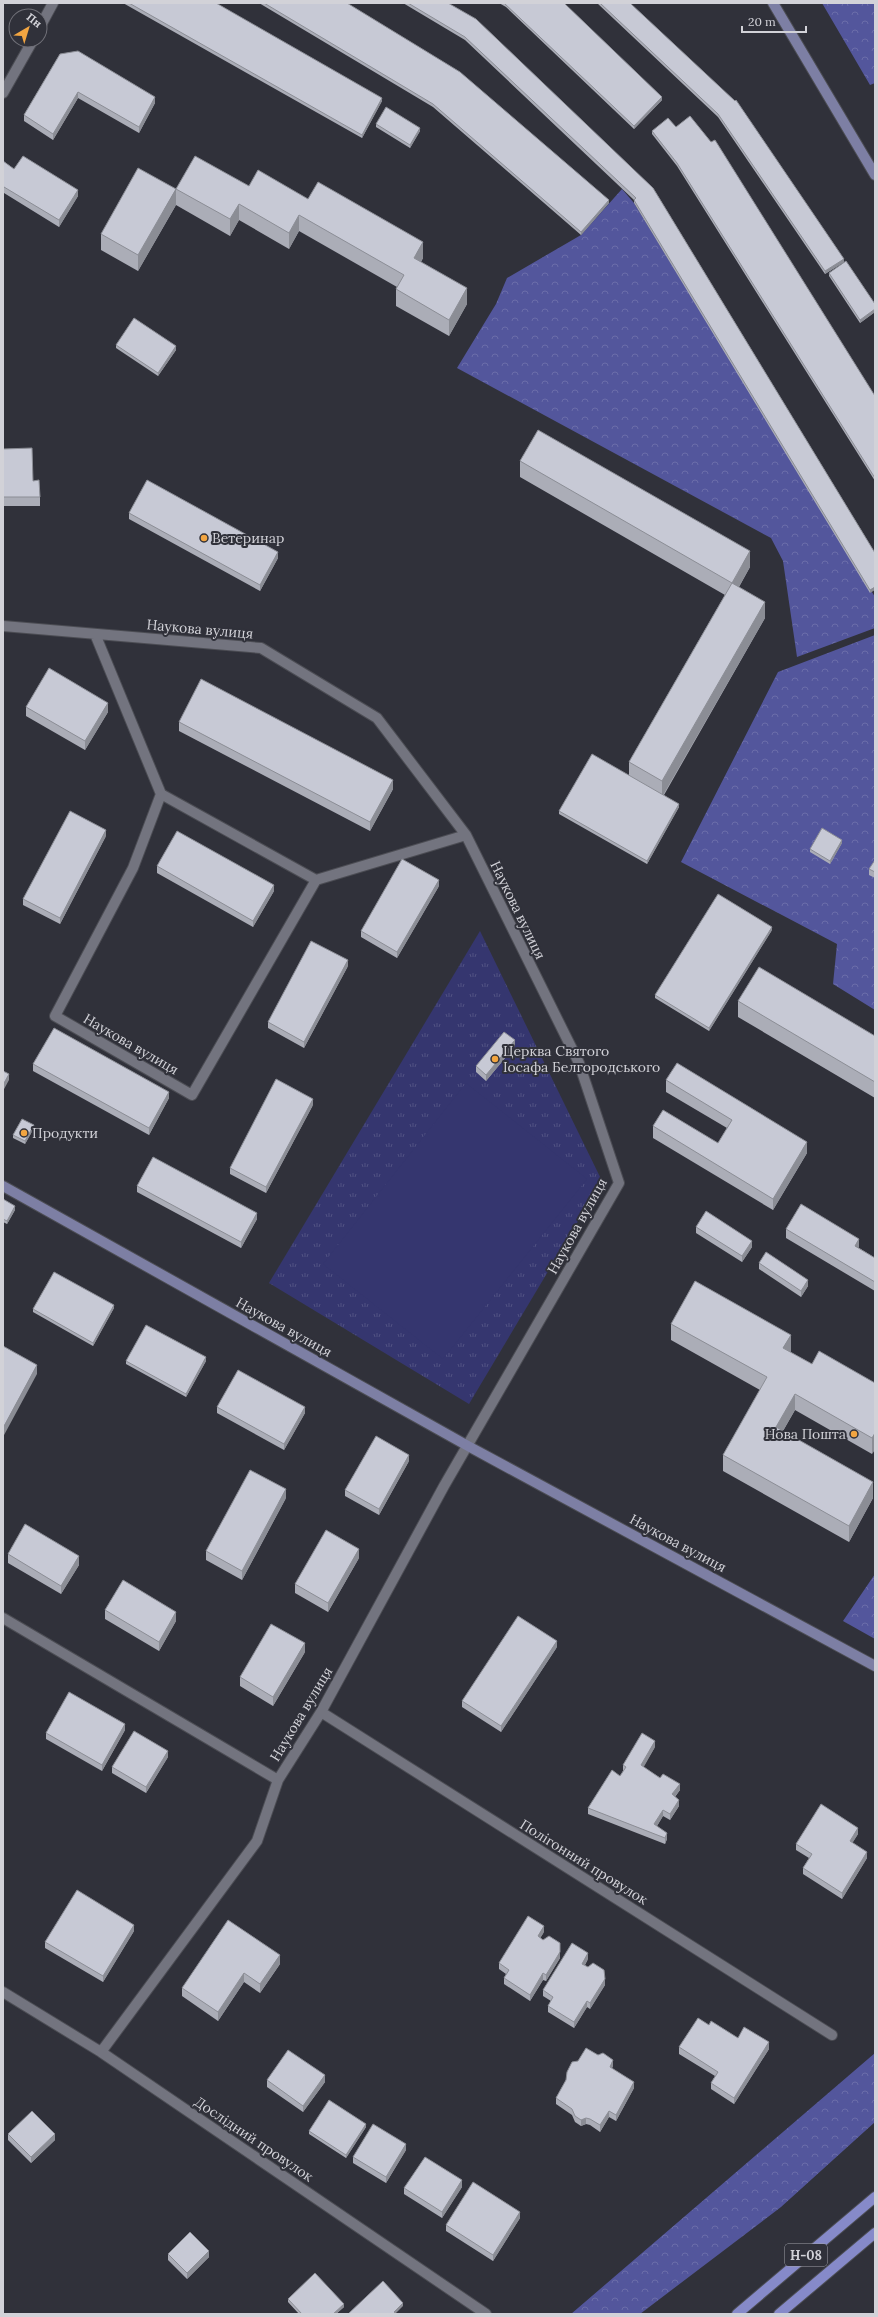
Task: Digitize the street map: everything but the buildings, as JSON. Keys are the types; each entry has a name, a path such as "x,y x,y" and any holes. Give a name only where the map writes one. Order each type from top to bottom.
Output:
{"main road":[{"name":"Н-08","path":"737,2314 875,2197"},
{"name":"Н-08","path":"780,2314 875,2232"}],"street":[{"path":"48,13 54,3"},
{"path":"773,3 875,175"},
{"path":"3,93 28,48"},
{"name":"Наукова вулиця","path":"3,626 262,648 377,718 466,835 579,1063 619,1183 468,1446 321,1712 278,1780 3,1618"},
{"path":"95,634 161,794 316,880 466,835"},
{"name":"Наукова вулиця","path":"161,794 132,868 54,1016 192,1095 316,880"},
{"name":"Наукова вулиця","path":"3,1186 468,1446 875,1666"},
{"name":"Полігонний провулок","path":"321,1712 832,2035"},
{"path":"101,2052 257,1841 278,1780"},
{"name":"Дослідний провулок","path":"3,1992 101,2052 486,2314"}],"green space":[{"path":"822,3 875,3 875,83 870,85"},
{"path":"622,189 634,203 875,597 875,628 797,657 783,561 771,538 457,368 496,304 507,278 581,235"},
{"path":"875,635 875,1010 833,984 837,944 681,862 778,672"},
{"path":"480,931 602,1181 469,1404 269,1283"},
{"path":"466,1083 587,1179 443,1359 323,1264"},
{"path":"875,1574 875,1639 843,1621"},
{"path":"875,2053 875,2122 781,2207 640,2314 571,2314"}],"place":[{"name":"Ветеринар","path":"204,538"},
{"name":"Церква Святого Іосафа Белгородського","path":"495,1059"},
{"name":"Продукти","path":"24,1133"},
{"name":"Нова Пошта","path":"854,1434"}]}
